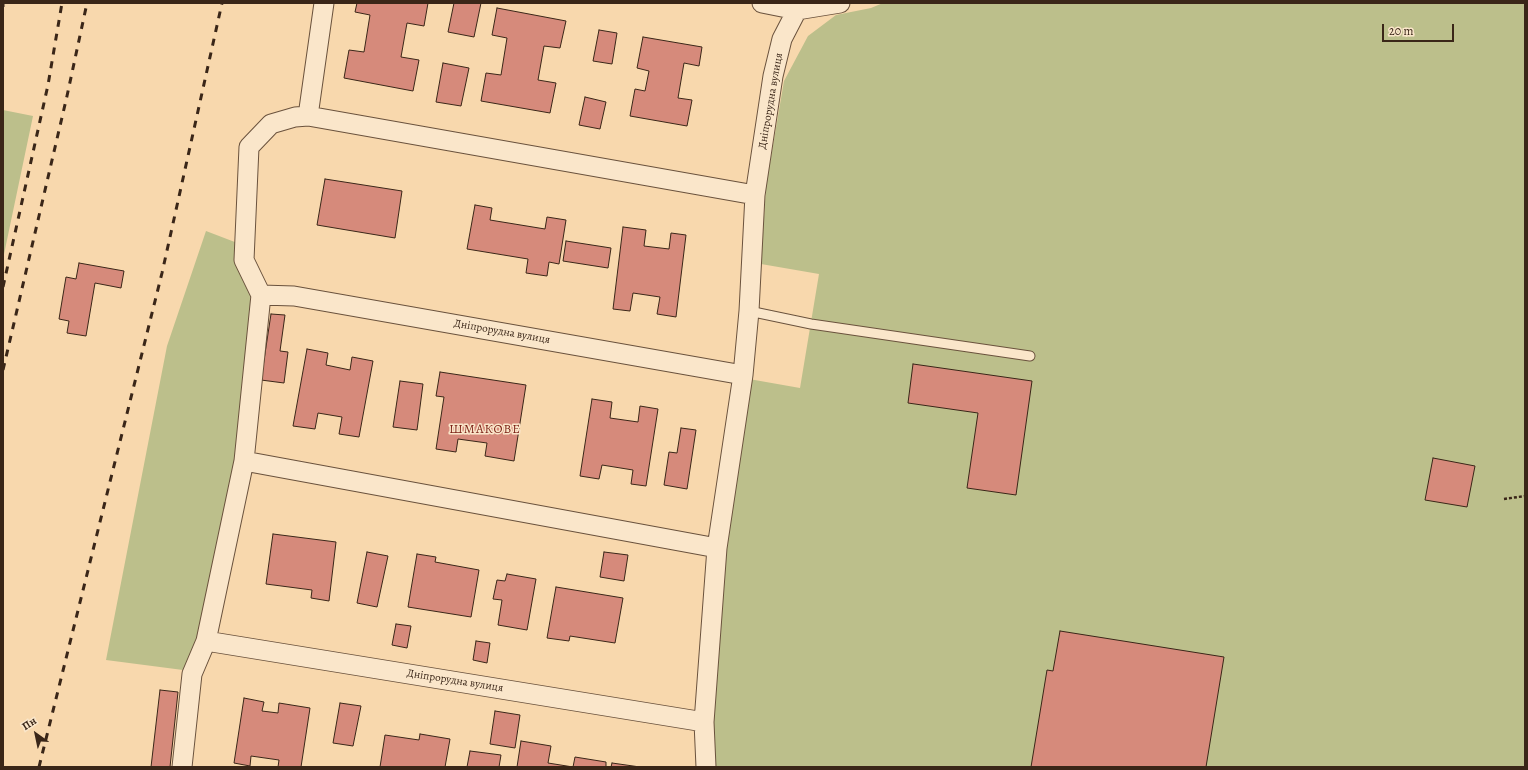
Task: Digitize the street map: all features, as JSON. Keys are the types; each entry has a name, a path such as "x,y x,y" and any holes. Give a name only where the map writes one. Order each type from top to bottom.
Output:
{"street":[{"path":"308,116 324,3"},
{"path":"762,3 797,10 840,3"},
{"name":"Дніпрорудна вулиця","path":"706,767 704,722 717,548 743,374 749,311 755,195 773,76 782,39 797,10"},
{"path":"182,767 192,674 206,641 244,461 261,296 244,260 249,147 271,124 295,117 308,116 755,195"},
{"name":"Дніпрорудна вулиця","path":"261,296 294,296 743,374"},
{"path":"244,461 717,548"},
{"name":"Дніпрорудна вулиця","path":"206,641 704,722"}],"lane":[{"path":"749,311 811,324 1030,356"}],"path":[{"path":"1504,499 1525,496"}],"green space":[{"path":"883,3 1525,3 1525,767 713,767 711,724 724,552 749,379 800,388 819,274 761,264 766,186 784,81 808,36 836,15 871,8"},
{"path":"3,110 33,116 3,259"},
{"path":"206,231 240,244 251,295 237,460 198,636 183,670 106,660 167,346"}],"building":[{"path":"357,3 428,3 424,26 407,23 401,57 419,60 413,91 344,78 349,50 364,52 370,15 355,12"},
{"path":"454,3 481,3 474,37 448,32"},
{"path":"497,8 566,21 560,48 544,46 538,80 556,83 550,113 481,101 486,73 501,75 507,38 492,35"},
{"path":"599,30 617,33 612,64 593,61"},
{"path":"643,37 702,47 699,66 684,63 678,98 692,100 687,126 630,116 635,89 645,91 649,71 637,68"},
{"path":"443,63 469,68 461,106 436,102"},
{"path":"585,97 606,102 600,129 579,125"},
{"path":"325,179 402,191 395,238 317,225"},
{"path":"475,205 492,208 490,220 545,229 547,217 566,220 559,264 549,262 547,276 526,273 528,259 467,249"},
{"path":"623,227 646,230 644,246 669,249 671,233 686,235 676,317 657,314 660,297 633,293 630,311 613,309"},
{"path":"566,241 611,248 608,268 563,261"},
{"path":"79,263 124,271 121,288 95,283 86,336 67,333 69,321 59,319 66,277 76,279"},
{"path":"271,314 285,315 280,351 288,352 284,383 261,380"},
{"path":"307,349 328,353 326,365 350,370 352,357 373,361 359,437 339,434 342,417 318,413 315,429 293,426"},
{"path":"913,364 1032,381 1016,495 967,488 978,413 908,403"},
{"path":"440,372 526,385 514,461 485,456 487,443 458,439 456,452 436,449 444,397 436,396"},
{"path":"400,381 423,384 417,430 393,427"},
{"path":"592,399 612,402 610,418 638,422 640,406 658,409 646,486 631,484 633,470 602,465 599,479 580,476"},
{"path":"681,428 696,430 687,489 664,485 669,452 677,453"},
{"path":"1433,458 1475,466 1467,507 1425,500"},
{"path":"273,534 336,542 329,601 311,598 312,590 266,584"},
{"path":"367,552 388,556 377,607 357,603"},
{"path":"604,552 628,555 624,581 600,577"},
{"path":"417,554 436,557 435,562 479,570 471,617 408,607"},
{"path":"507,574 536,579 527,630 498,625 502,600 493,599 497,580 505,581"},
{"path":"556,587 623,598 615,643 570,636 569,641 547,638"},
{"path":"396,624 411,626 407,648 392,645"},
{"path":"1060,631 1224,657 1206,767 1031,767 1047,670 1053,671"},
{"path":"476,641 490,643 487,663 473,660"},
{"path":"160,690 178,692 170,767 151,767"},
{"path":"244,698 264,702 262,711 278,713 279,703 310,708 301,767 278,767 279,760 251,756 250,766 234,763"},
{"path":"340,703 361,706 353,746 333,743"},
{"path":"495,711 520,715 515,748 490,744"},
{"path":"420,734 450,739 445,767 380,767 385,735 419,740"},
{"path":"521,741 551,746 548,763 573,767 517,767"},
{"path":"470,751 501,755 499,767 467,767"},
{"path":"575,757 606,762 606,767 573,767"},
{"path":"612,763 640,767 611,767"}],"railway":[{"path":"3,287 48,85 62,3"},
{"path":"3,370 67,96 87,3"},
{"path":"39,767 162,273 222,3"}],"district":[{"name":"ШМАКОВЕ","path":"485,430"}]}
